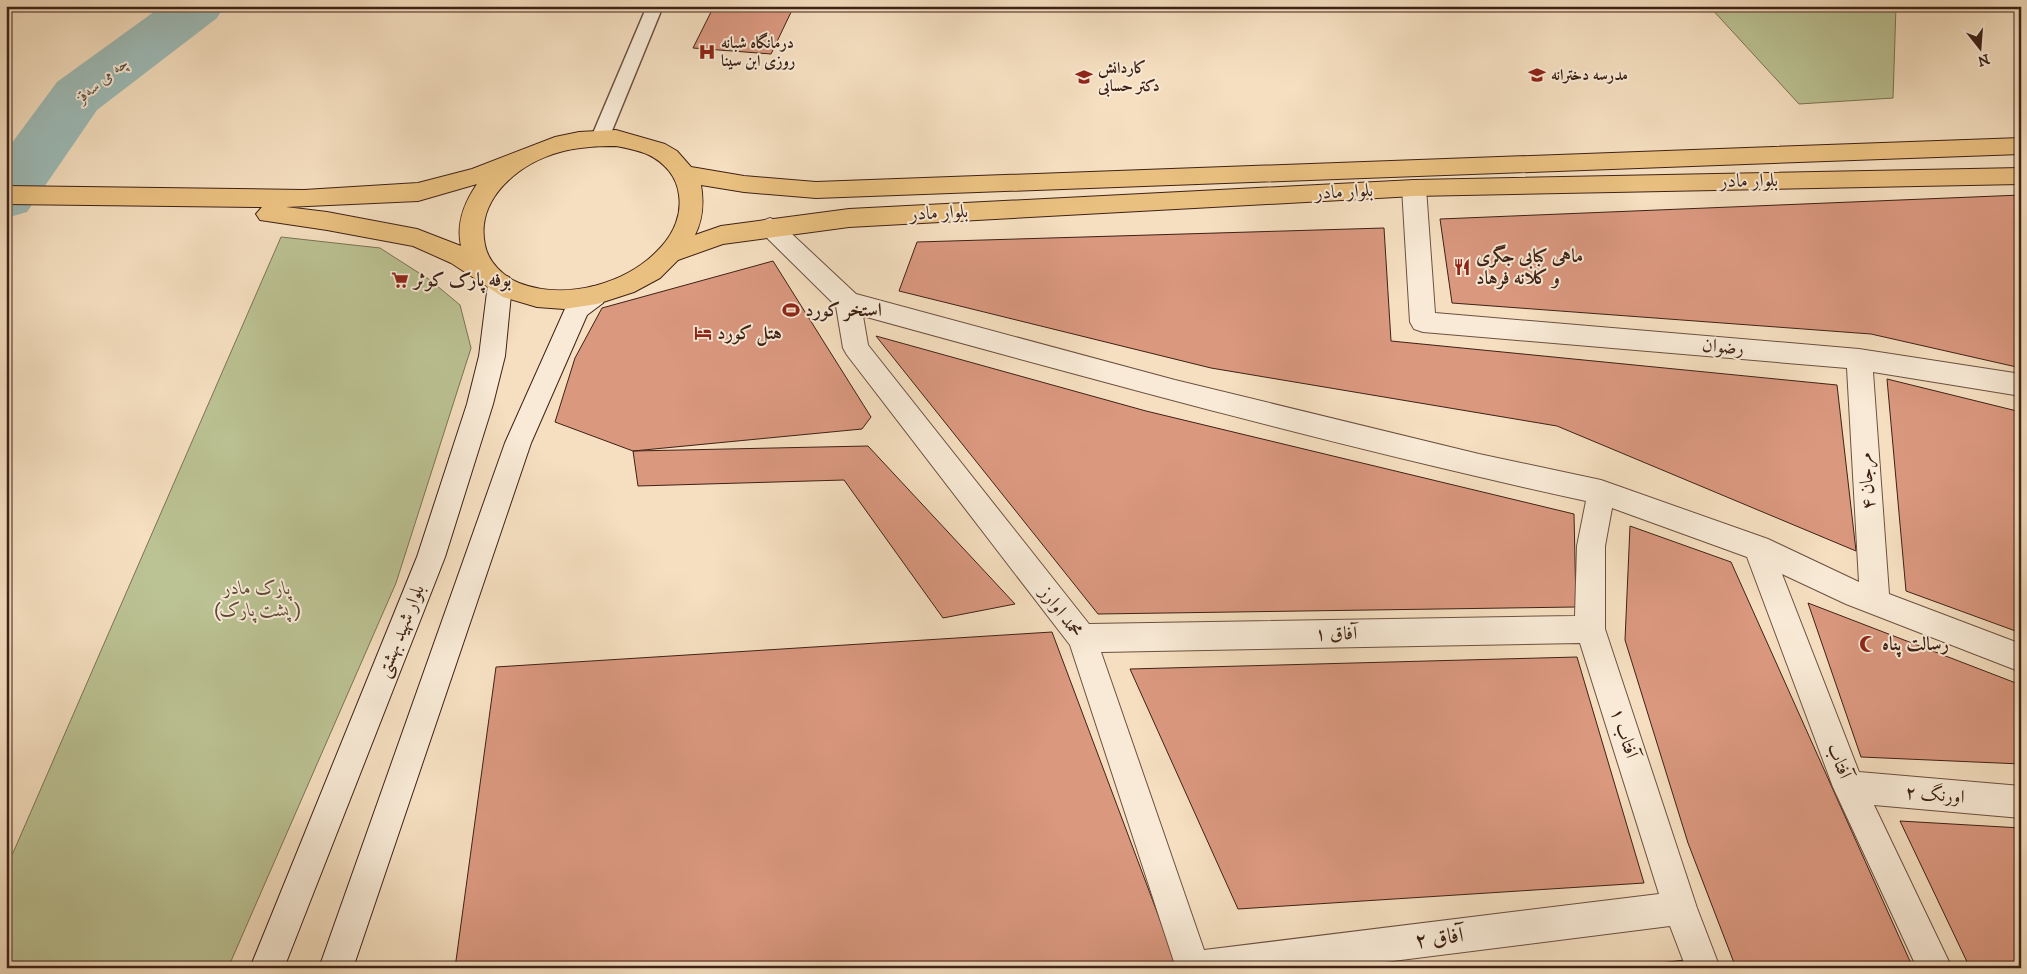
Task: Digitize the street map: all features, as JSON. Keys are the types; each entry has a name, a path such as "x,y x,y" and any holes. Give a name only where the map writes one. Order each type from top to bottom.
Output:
{"main road":[{"path":"6,195 276,207 327,221 417,238 460,256 492,278 530,296 561,300 594,296 624,286 650,271 671,253 688,226 693,199 685,174 668,156 644,144 616,138 584,138 552,146 522,160 478,176 418,192 276,207 6,210"},
{"name":"بلوار مادر","path":"685,174 744,184 816,190 2021,146"},
{"path":"492,278 473,252 470,227 478,202 496,179 522,160"},
{"name":"بلوار مادر","path":"671,253 721,235 849,218 1414,188 2021,176"}],"street":[{"name":"رضوان","path":"1414,188 1423,322 1859,359 2021,385"},
{"path":"770,227 848,302 1174,391 1479,466 1601,492 1758,548 1856,595 2021,658"},
{"name":"بلوار شهید بهشتی","path":"267,968 431,557 480,404 492,356 492,278"},
{"path":"336,968 518,443 577,309 594,296"},
{"name":"محمد اوارز","path":"848,302 856,348 1082,638 1193,968"},
{"name":"مرجان ۴","path":"1859,359 1875,602"},
{"name":"آفتاب ۱","path":"1601,492 1592,546 1590,629 1680,908 1704,968"},
{"name":"آفتاب","path":"1758,548 1849,788 1935,968"},
{"name":"آفاق ۱","path":"1082,638 1590,629"},
{"name":"اورنگ ۲","path":"1849,788 2021,802"},
{"name":"آفاق ۲","path":"1197,968 1680,908"}],"lane":[{"path":"600,138 655,6"}],"green space":[{"path":"1709,6 1896,6 1893,98 1799,104"},
{"name":"پارک مادر (پشت پارک )","path":"281,237 380,248 430,280 460,305 471,348 396,583 228,968 6,968 6,869"}],"building":[{"path":"714,6 794,6 771,54 693,48"},
{"path":"2021,195 2021,368 1871,334 1452,303 1440,219"},
{"path":"1384,228 1391,341 1837,385 1856,551 1557,426 1211,368 899,291 917,242"},
{"name":"هتل کورد","path":"773,261 871,417 862,429 633,451 555,422 575,358 602,308"},
{"path":"876,336 1146,411 1574,514 1576,607 1098,614"},
{"path":"1887,379 2021,412 2021,633 1906,591"},
{"path":"868,446 1015,604 943,618 844,480 638,486 633,451"},
{"path":"1630,526 1731,562 1913,968 1736,968 1688,843 1625,640"},
{"name":"رسالت پناه","path":"1808,603 2021,685 2021,764 1861,757"},
{"path":"1052,632 1178,968 455,968 496,667"},
{"path":"1577,657 1644,883 1238,909 1130,669"},
{"path":"1900,821 2021,828 2021,968 1970,968"},
{"path":"1693,959 1695,968 1618,968"}],"waterway":[{"name":"چە می سەقز","path":"6,196 77,96 198,6"}],"place":[{"name":"درمانگاه شبانه روزی ابن سینا","path":"707,52"},
{"name":"مدرسه دخترانه","path":"1537,75"},
{"name":"کاردانش دکتر حسابی","path":"1084,77"},
{"name":"ماهی کبابی جگری و کلانه فرهاد","path":"1462,267"},
{"name":"بوفه پارک کوثر","path":"400,280"},
{"name":"استخر کورد","path":"791,310"},
{"name":"هتل کورد","path":"703,333"},
{"name":"رسالت پناه","path":"1868,644"}]}
